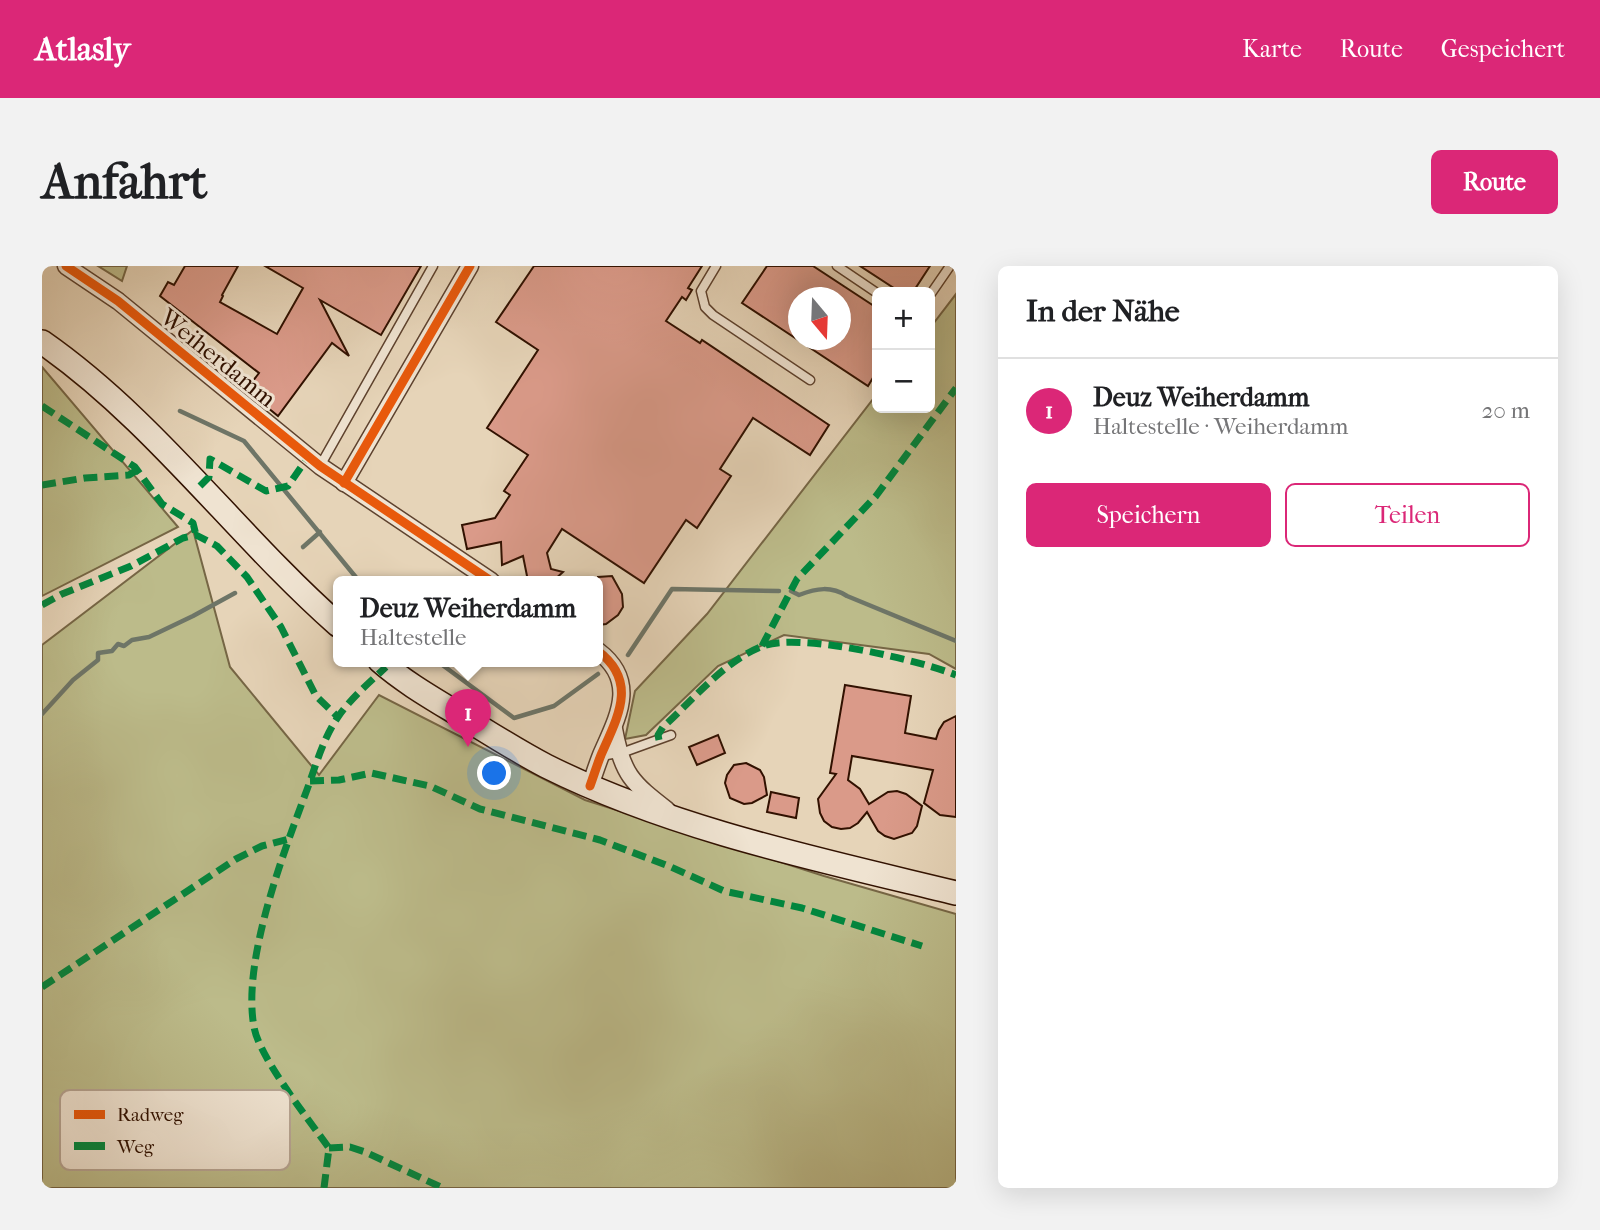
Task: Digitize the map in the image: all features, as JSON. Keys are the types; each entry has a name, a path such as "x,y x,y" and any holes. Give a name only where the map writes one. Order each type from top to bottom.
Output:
{"main road":[{"path":"42,342 93,383 144,430 276,567 333,620"},
{"path":"389,667 517,750 590,786 677,818 764,845 956,893"}],"street":[{"name":"Weiherdamm","path":"65,266 118,301 320,466 484,576"},
{"path":"344,483 470,266"},
{"path":"590,786 622,707 619,681 614,669 603,657"},
{"path":"614,729 618,753 629,777 642,791 677,818"}],"lane":[{"path":"320,466 433,266"},
{"path":"716,266 701,291 705,307 810,380"},
{"path":"837,266 872,290"},
{"path":"935,288 950,266"},
{"path":"601,756 671,735"}],"shaded area":[{"path":"98,266 127,266 122,281"},
{"path":"956,294 956,669 929,654 784,635 718,666 646,735 625,739 635,691 707,614 872,400 872,413 935,413 935,321"},
{"path":"42,367 178,527 42,596"},
{"path":"193,530 230,667 319,775 379,695 585,800 824,876 956,914 956,1188 42,1188 42,645"}],"building":[{"path":"185,266 238,266 220,302 277,334 303,288 265,266 421,266 381,335 320,300 349,356 332,343 278,416 246,390 259,373 160,296 168,282 174,285"},
{"path":"534,266 702,266 688,288 692,290 686,300 682,297 666,321 700,343 702,340 829,425 810,455 753,418 720,469 731,476 697,528 686,520 644,583 562,529 547,553 551,569 563,572 559,576 527,576 523,556 502,565 501,542 467,549 462,525 495,518 510,495 504,491 528,455 487,428 538,350 496,322"},
{"path":"767,266 813,266 845,287 788,287 788,333 742,303"},
{"path":"860,266 930,266 916,287 892,287"},
{"path":"851,291 872,305 872,379 868,386 813,350 851,350"},
{"path":"612,576 622,594 623,607 618,615 603,624 603,577"},
{"path":"845,685 911,696 905,733 936,739 944,722 956,716 956,817 940,815 924,803 933,770 852,756 848,780 860,789 869,804 888,792 906,794 922,806 917,826 912,833 894,839 878,831 867,812 850,828 832,827 824,821 818,799 836,774 830,773"},
{"path":"718,735 725,753 697,765 689,747"},
{"path":"746,763 760,770 767,795 744,804 730,798 725,783 734,765"},
{"path":"771,792 799,798 796,818 767,812"}],"waterway":[{"path":"180,411 244,441 355,576"},
{"path":"303,547 320,532"},
{"path":"628,655 672,589 779,591"},
{"path":"791,591 799,595 830,589 956,641"},
{"path":"42,714 73,680 98,660 98,653 112,651 118,644 124,646 132,640 149,637 235,593"},
{"path":"445,667 514,718 554,706 598,674"}],"marked path":[{"path":"762,646 797,579 876,496 956,388"},
{"path":"42,406 135,467 162,504 193,523 196,535"},
{"path":"200,486 209,477 210,459 266,491 288,486 308,457"},
{"path":"42,485 129,475 137,470"},
{"path":"42,605 131,566 183,538 196,535 217,546 247,577 281,627 316,696 338,717"},
{"path":"659,740 658,735 663,727 722,671 763,646 780,643 830,645 915,662 956,675"},
{"path":"287,1090 265,1055 254,1027 254,972 266,910 286,848 332,726 361,690 386,667"},
{"path":"310,781 339,780 371,773 430,786 480,809 600,840 724,891 802,908 922,946"},
{"path":"42,987 236,859 262,846 289,839"},
{"path":"290,1094 329,1148 324,1188"},
{"path":"329,1148 350,1147 365,1152 443,1188"}],"cycle path":[{"path":"66,266 118,301 320,466 484,576"},
{"path":"344,483 470,266"},
{"path":"590,786 621,701 618,675 603,656"}],"place":[{"name":"Deuz Weiherdamm","path":"468,747"}]}
